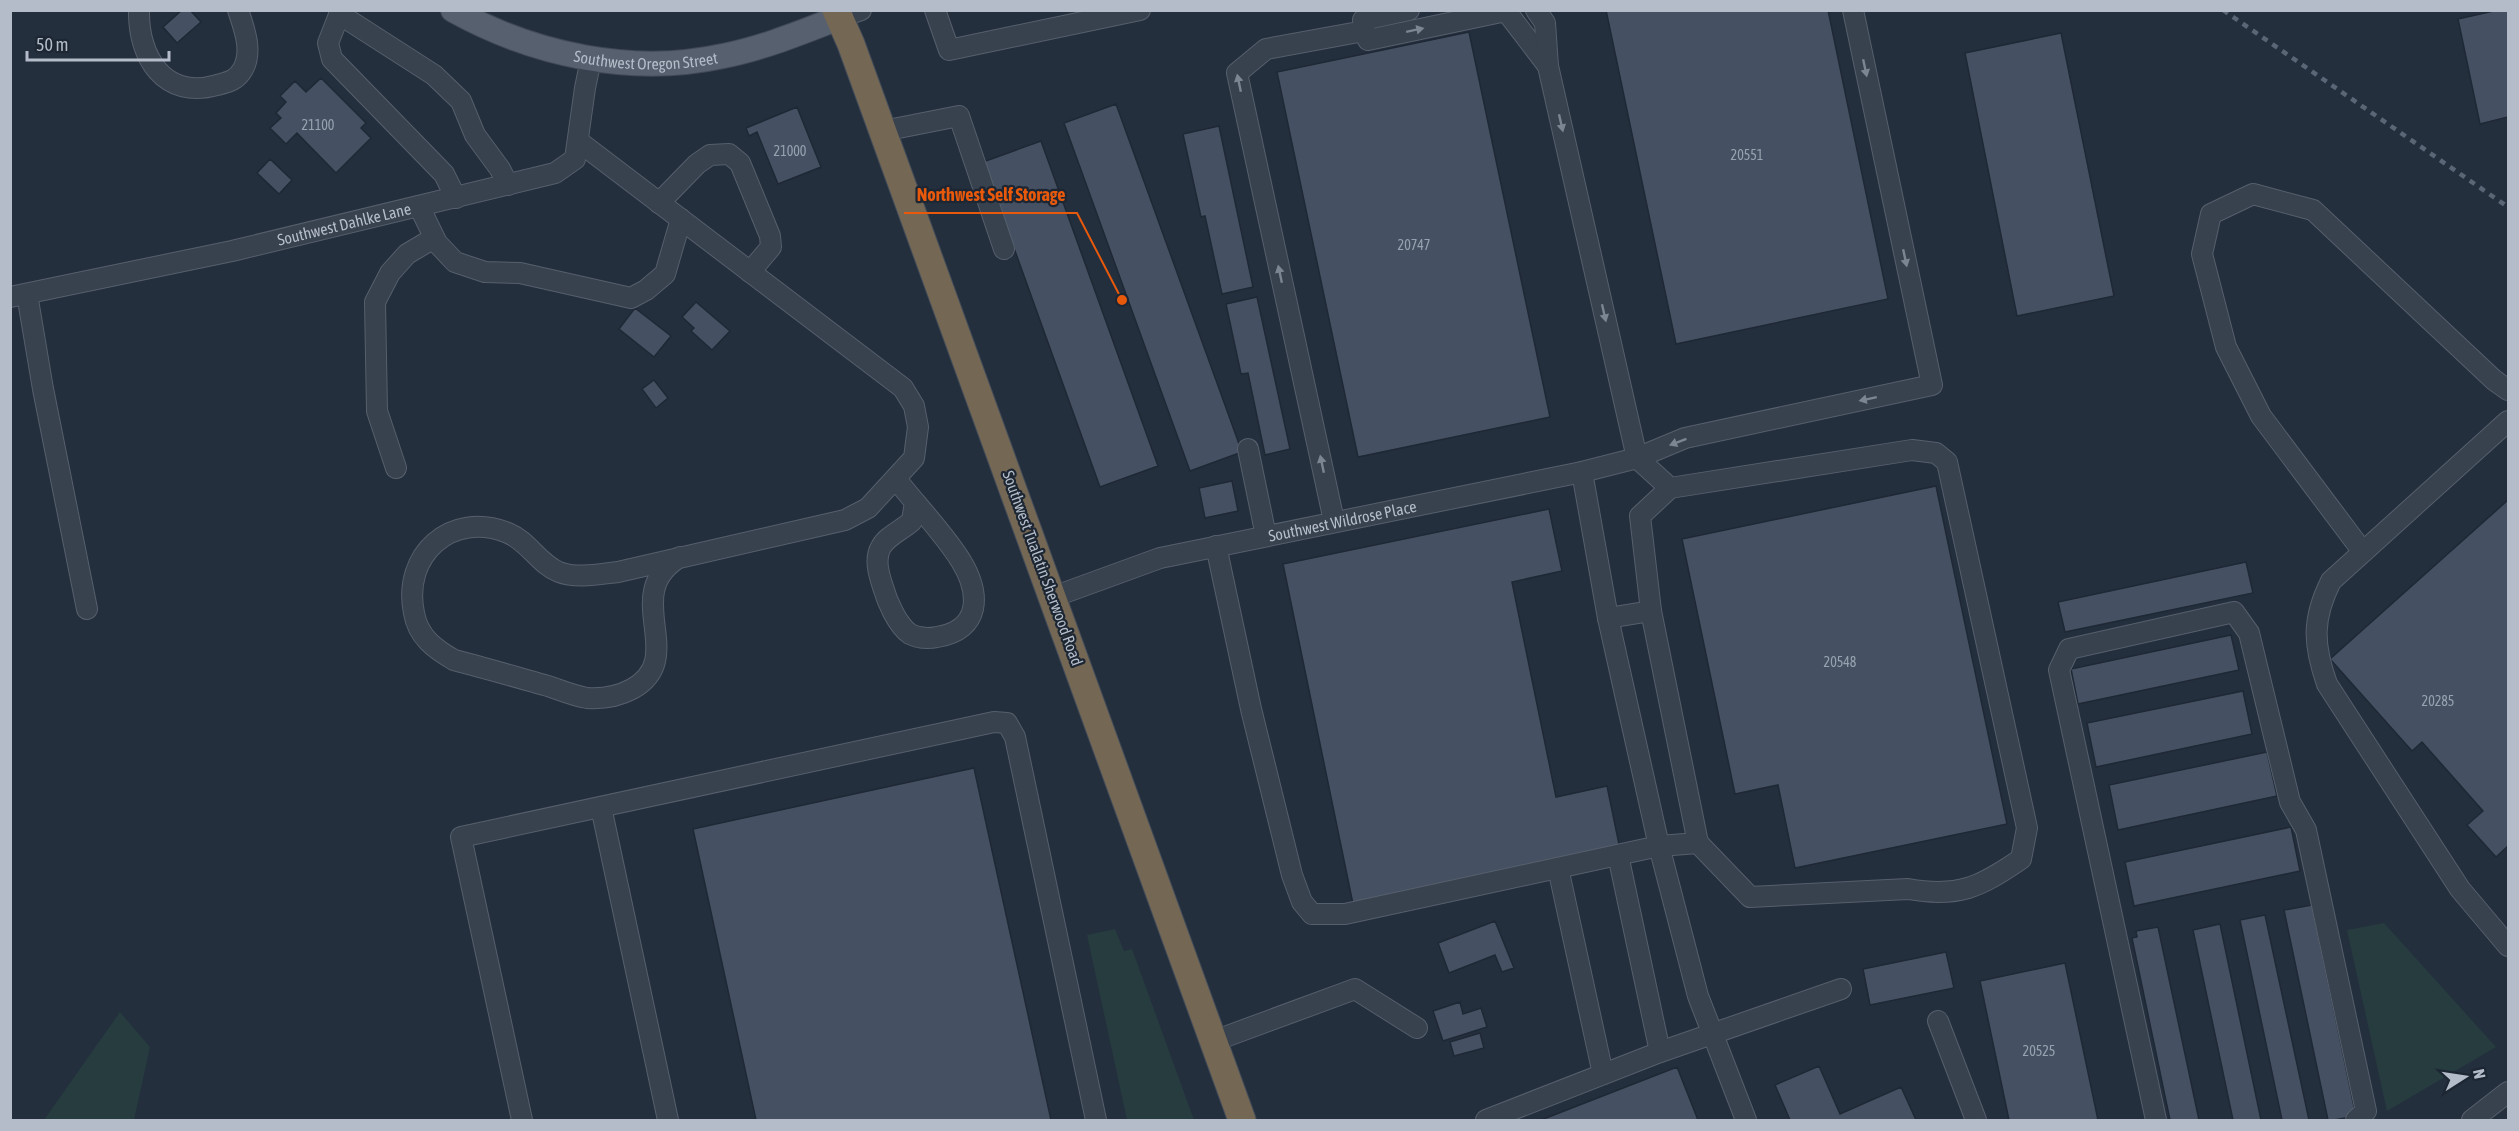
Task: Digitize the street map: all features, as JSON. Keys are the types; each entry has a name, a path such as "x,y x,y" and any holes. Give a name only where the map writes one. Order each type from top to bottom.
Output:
{"highway":[{"name":"Southwest Tualatin Sherwood Road","path":"844,12 883,131 1242,1120"}],"main road":[{"name":"Southwest Oregon Street","path":"453,10 500,34 557,52 591,59 673,63 722,57 786,39 844,12"}],"street":[{"path":"139,10 139,28 148,57 164,78 179,86 204,89 234,81 244,67 247,38 238,10"},
{"path":"935,10 949,50 1140,10"},
{"path":"1409,10 1363,20 1368,40 1506,11 1548,66"},
{"path":"1536,10 1545,24 1548,66 1637,458 1670,488"},
{"name":"Southwest Wildrose Place","path":"1053,597 1160,558 1582,472 1637,458 1685,438 1932,385 1852,10"},
{"path":"456,198 444,174 332,59 328,43 340,12 434,75 460,101 475,135 501,169 508,185"},
{"path":"1334,521 1237,73 1266,49 1364,31"},
{"name":"Southwest Dahlke Lane","path":"19,295 232,251 555,173 575,159 591,59"},
{"path":"883,131 958,116 1004,249"},
{"path":"578,141 903,388 914,406 917,435 914,458 868,508 844,520 680,557 618,572 574,574 559,572 510,534 489,527 469,527 449,534 434,543 422,556 414,577 411,600 415,619 424,638 437,651 454,660 588,698 620,695 639,685 653,667 658,646 653,601 654,584 660,573 680,557"},
{"path":"659,203 697,164 710,155 729,154 740,163 770,236 771,247 750,272"},
{"path":"2363,552 2261,416 2226,347 2202,254 2211,214 2253,194 2313,210 2494,380 2508,390"},
{"path":"419,206 434,238 455,262 484,272 520,273 631,298 646,290 665,274 681,219"},
{"path":"396,468 377,411 375,302 390,273 407,254 434,238"},
{"path":"19,295 43,389 87,609"},
{"path":"2508,421 2331,581 2319,605 2316,635 2319,661 2327,684 2460,889 2508,946"},
{"path":"1248,449 1266,536"},
{"path":"1912,450 1936,453 1947,462 2027,828 2021,859 1990,880 1968,889 1927,892 1908,889 1750,897 1698,843 1651,611 1640,516 1670,488 1912,450"},
{"path":"1582,472 1608,618 1659,846 1698,996 1714,1032 1746,1120"},
{"path":"896,479 915,502 962,562 974,599 973,612 968,622 957,631 930,638 909,633 899,621 886,596 878,572 879,549 884,542 912,521 915,502"},
{"path":"1216,546 1251,709 1292,875 1302,902 1312,914 1345,914 1659,846 1698,843"},
{"path":"1608,618 1651,611"},
{"path":"2156,1120 2059,670 2069,649 2234,612 2249,633 2290,802 2306,830 2366,1111 2356,1120"},
{"path":"522,1120 461,837 994,722 1007,723 1015,737 1095,1120"},
{"path":"601,807 668,1120"},
{"path":"1618,855 1660,1052"},
{"path":"1558,868 1603,1074"},
{"path":"1214,1041 1355,989 1417,1028"},
{"path":"1486,1120 1714,1032 1841,989"},
{"path":"1938,1021 1976,1120"},
{"path":"2472,1120 2508,1092"}],"green space":[{"path":"2384,923 2496,1047 2387,1111 2347,930"},
{"path":"1115,929 1124,951 1132,949 1194,1120 1127,1120 1087,935"},
{"path":"120,1012 150,1047 134,1120 44,1120"}],"building":[{"path":"182,10 190,10 201,22 177,43 163,27"},
{"path":"1606,10 1828,10 1888,299 1676,344"},
{"path":"2508,10 2508,117 2480,124 2458,19"},
{"path":"1469,32 1550,417 1358,457 1277,72"},
{"path":"2061,33 2114,296 2017,316 1965,53"},
{"path":"321,78 366,123 361,128 371,138 336,173 297,133 286,144 270,128 281,118 276,113 286,102 280,96 295,81 306,92"},
{"path":"1116,104 1242,452 1190,471 1064,123"},
{"path":"797,107 821,167 778,184 757,132 749,136 746,128"},
{"path":"1219,126 1253,287 1222,294 1205,216 1201,217 1183,134"},
{"path":"1041,141 1158,466 1100,487 983,162"},
{"path":"270,159 292,180 279,194 257,173"},
{"path":"1257,297 1290,449 1265,455 1248,373 1241,374 1226,304"},
{"path":"696,302 730,331 712,350 691,331 694,328 682,317"},
{"path":"635,308 671,336 654,357 619,329"},
{"path":"654,380 668,398 656,408 642,389"},
{"path":"1232,481 1238,511 1205,518 1199,488"},
{"path":"1936,486 2007,824 1795,868 1778,785 1735,794 1682,539"},
{"path":"2508,500 2508,846 2496,857 2467,825 2483,811 2422,742 2412,751 2330,659"},
{"path":"1549,509 1562,571 1512,582 1556,797 1607,786 1620,849 1353,904 1283,564"},
{"path":"2246,562 2253,593 2065,632 2058,602"},
{"path":"2231,635 2239,670 2078,704 2071,669"},
{"path":"2243,691 2252,734 2096,767 2087,723"},
{"path":"2267,752 2277,796 2118,830 2109,785"},
{"path":"974,768 1051,1120 756,1120 693,829"},
{"path":"2291,827 2300,871 2134,906 2125,862"},
{"path":"2312,905 2356,1116 2334,1120 2328,1120 2284,910"},
{"path":"2265,915 2309,1120 2282,1120 2240,920"},
{"path":"1495,921 1514,968 1502,972 1495,955 1449,973 1438,943"},
{"path":"2220,924 2261,1120 2233,1120 2193,930"},
{"path":"2158,927 2199,1120 2170,1120 2132,938 2137,937 2136,931"},
{"path":"1946,952 1954,988 1870,1005 1863,969"},
{"path":"2065,963 2098,1120 2009,1120 1980,981"},
{"path":"1460,1002 1463,1014 1481,1008 1487,1027 1443,1041 1433,1011"},
{"path":"1480,1033 1484,1048 1454,1056 1450,1042"},
{"path":"1819,1066 1840,1114 1901,1087 1916,1120 1790,1120 1775,1085"},
{"path":"1677,1067 1698,1120 1541,1120"}],"railway":[{"path":"2223,10 2508,207"}],"place":[{"name":"Northwest Self Storage","path":"1122,300"}]}
